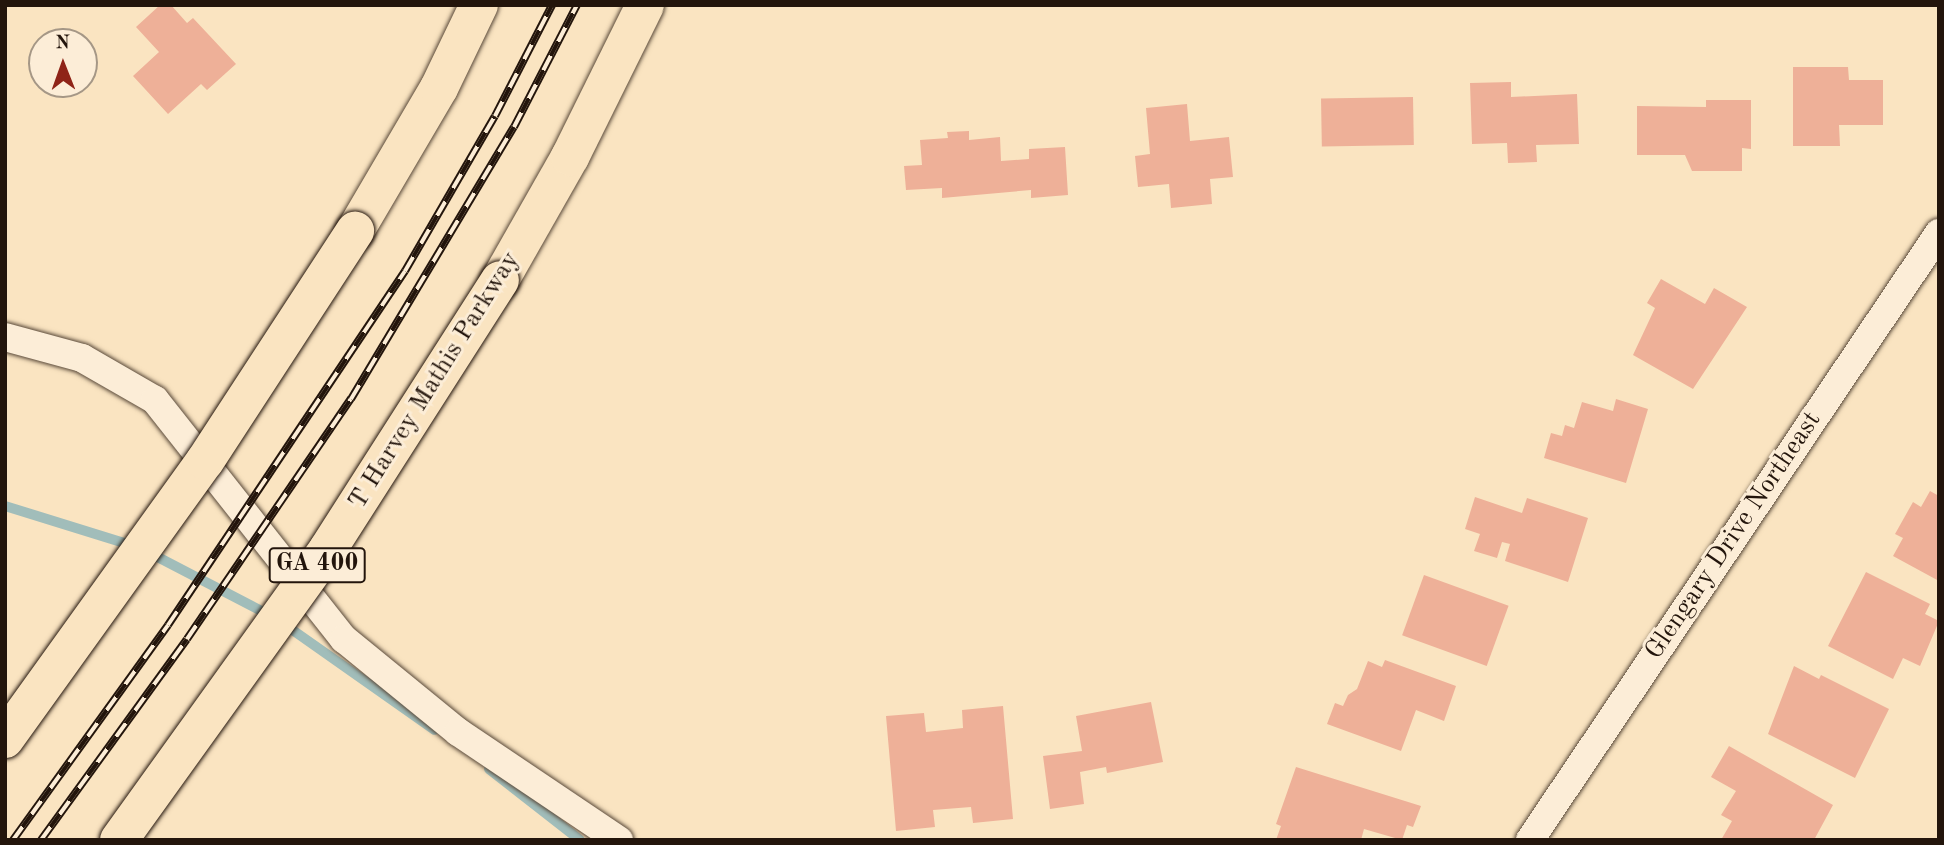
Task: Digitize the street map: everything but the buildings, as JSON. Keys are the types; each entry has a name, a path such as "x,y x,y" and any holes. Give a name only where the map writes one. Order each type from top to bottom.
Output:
{"highway":[{"path":"5,739 205,461 355,231 439,88 479,5"},
{"name":"T Harvey Mathis Parkway","path":"119,840 328,549 500,280 570,157 645,5"}],"street":[{"name":"Glengary Drive Northeast","path":"1530,840 1939,233"},
{"path":"5,337 82,358 155,400 344,639 449,725 619,840"}],"waterway":[{"path":"5,506 134,546"},
{"path":"148,552 271,616"},
{"path":"284,624 435,730"},
{"path":"489,769 580,840"}],"railway":[{"path":"13,840 168,625 405,271 495,116 552,5"},
{"path":"41,840 187,639 351,399 514,127 577,5"}]}
